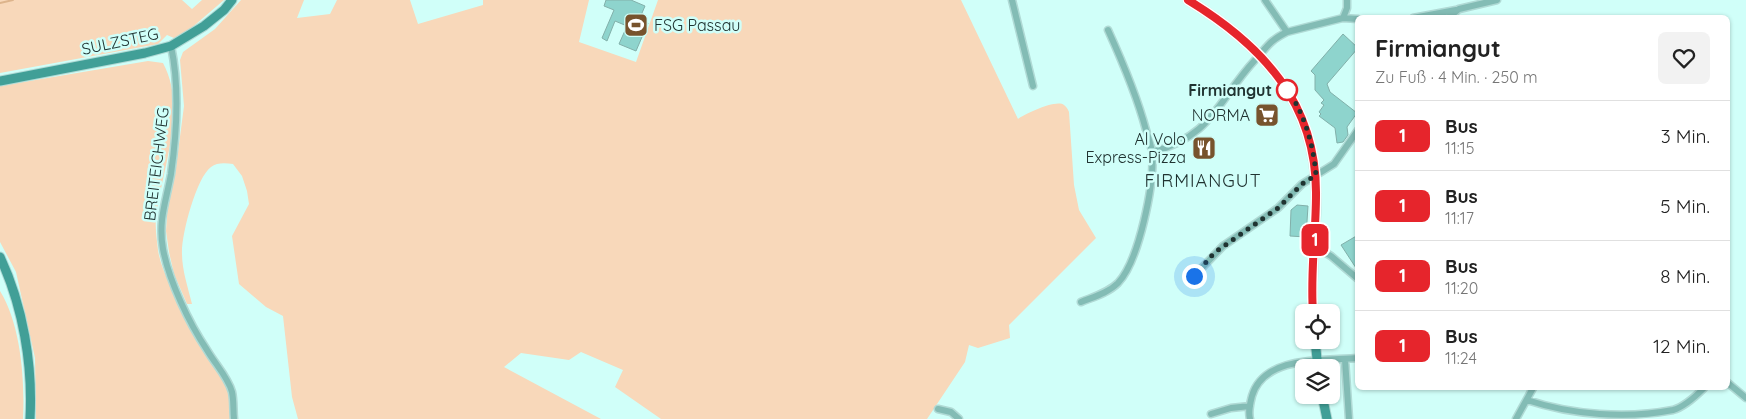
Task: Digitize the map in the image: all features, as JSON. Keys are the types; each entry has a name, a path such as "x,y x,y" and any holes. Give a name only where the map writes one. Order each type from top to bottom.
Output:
{"street":[{"name":"SULZSTEG","path":"0,81 145,53 171,46 204,26 224,10 232,0"},
{"path":"1012,0 1033,86"},
{"path":"1188,0 1213,15 1259,54 1279,77 1298,109 1309,139 1316,175 1312,304"},
{"path":"1265,0 1287,32"},
{"path":"1343,18 1347,8 1347,0"},
{"path":"1428,15 1497,0"},
{"path":"1452,15 1459,9"},
{"path":"1152,152 1170,148 1201,128 1218,111 1241,76 1267,44 1287,32 1343,18 1355,19"},
{"path":"1081,302 1116,285 1127,270 1148,204 1152,181 1152,152 1140,110 1108,30"},
{"name":"BREITEICHWEG","path":"171,46 176,65 177,98 170,176 162,212 164,251 169,271 189,317 205,348 225,376 232,392 234,419"},
{"path":"1194,276 1214,253 1278,208 1302,184 1334,164 1355,134"},
{"path":"1314,246 1331,256 1355,276"},
{"path":"0,257 18,306 24,336 29,375 30,419"},
{"path":"1340,360 1355,358"},
{"path":"1345,359 1349,419"},
{"path":"1250,419 1250,406 1258,384 1272,370 1278,367 1295,366"},
{"path":"1730,385 1746,398"},
{"path":"1516,419 1532,390"},
{"path":"1527,400 1555,410 1630,418 1674,410 1701,390"},
{"path":"1324,404 1327,419"},
{"path":"1211,414 1231,408 1250,406"},
{"path":"938,409 951,412 959,419"}],"shaded area":[{"path":"0,0 182,0 192,9 202,0 224,0 189,30 174,38 167,35 158,44 0,73"},
{"path":"241,0 304,0 297,18 330,14 337,0 410,0 418,24 483,5 483,0 589,0 579,42 636,62 658,0 961,0 1018,119 1048,105 1060,104 1067,108 1069,112 1074,185 1079,210 1096,238 1009,325 1010,338 978,348 969,345 965,362 927,419 661,419 615,387 623,370 581,352 569,360 521,353 504,367 601,419 298,419 292,397 283,316 266,307 239,284 232,236 249,204 242,176 233,164 213,165 205,173 190,208 182,246 182,260 192,304 187,304 174,274 166,231 168,201 175,175 184,106 180,60 183,52 215,29"},
{"path":"148,61 163,63 170,81 173,100 171,140 156,219 158,250 168,281 224,378 230,403 231,419 36,419 35,358 16,272 0,242 0,86"},
{"path":"0,291 13,320 17,336 22,370 23,419 0,419"}],"building":[{"name":"FSG Passau","path":"606,0 631,0 645,6 639,20 648,23 636,51 619,44 627,26 615,21 607,41 602,38 614,10 604,6"},
{"path":"1343,34 1355,45 1355,51 1327,84 1330,92 1355,111 1355,116 1347,127 1348,135 1343,142 1337,143 1335,128 1319,116 1321,114 1319,112 1324,105 1321,103 1324,100 1315,90 1315,75 1311,71"},
{"path":"1297,205 1308,206 1306,237 1290,236 1291,210"},
{"path":"1355,237 1355,266 1341,245"}],"waterway":[{"path":"0,3 13,0"}],"bus line":[{"name":"1","path":"1188,0 1213,15 1238,34 1268,63 1279,77 1301,115 1309,139 1315,169 1316,194 1312,304"}],"place":[{"name":"FSG Passau","path":"636,25"},
{"name":"Firmiangut","path":"1287,90"},
{"name":"NORMA","path":"1267,115"},
{"name":"Al Volo Express-Pizza","path":"1204,148"}],"district":[{"name":"FIRMIANGUT","path":"1203,180"}],"route":[{"path":"1194,276 1214,253 1278,208 1302,184 1316,175 1304,124 1287,90"}]}
